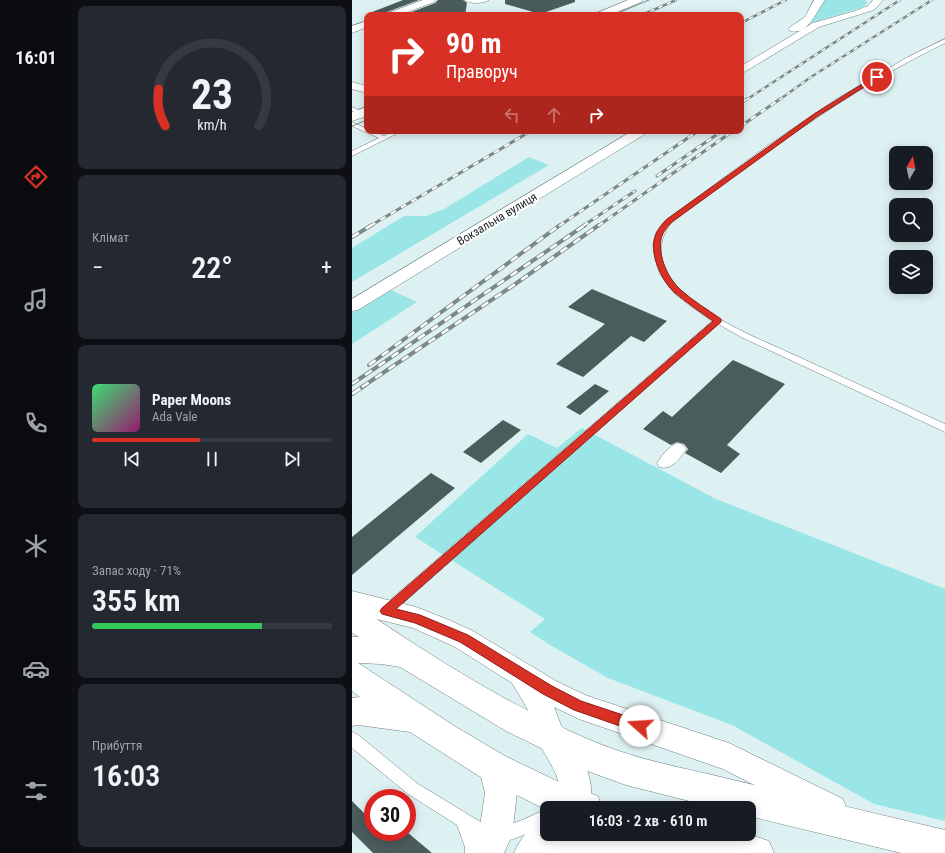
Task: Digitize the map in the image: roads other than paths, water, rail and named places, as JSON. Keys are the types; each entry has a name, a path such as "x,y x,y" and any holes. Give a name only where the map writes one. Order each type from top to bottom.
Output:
{"main road":[{"path":"608,12 638,0"},
{"path":"361,617 404,654 517,722 590,756 626,769 945,847"},
{"path":"352,650 381,650 404,654"},
{"path":"352,674 414,718 495,768 544,792 557,801"},
{"path":"352,712 358,711 414,718"},
{"path":"552,738 573,770 576,785 571,801"},
{"path":"485,847 501,793 495,768"},
{"path":"531,853 542,841"},
{"path":"569,853 643,841"},
{"path":"707,841 757,853"}],"street":[{"path":"400,12 432,0"},
{"path":"468,0 484,0"},
{"path":"744,58 802,24 812,14 814,5 820,0"},
{"path":"744,68 816,25 862,12 871,8 878,0"},
{"path":"352,30 364,25"},
{"path":"352,85 364,89"},
{"name":"Вокзальна вулиця","path":"352,294 618,134"},
{"name":"Вокзальна вулиця","path":"352,306 636,134"},
{"path":"665,463 678,449"},
{"path":"361,617 416,618 464,639 547,690 578,706 729,757 870,829"},
{"path":"521,674 538,701 552,738"}],"lane":[{"path":"945,41 916,54 816,115 669,220 661,230 657,252 664,273 677,291 718,320 744,335 945,428"},
{"path":"352,124 364,130"},
{"path":"374,134 383,138"},
{"path":"352,154 392,134"},
{"path":"361,617 718,320"},
{"path":"352,739 413,789 481,831 485,847"},
{"path":"463,821 473,847 485,847 509,833 540,821"}],"tram line":[{"path":"620,12 649,0"},
{"path":"352,126 364,121"}],"railway":[{"path":"649,12 676,0"},
{"path":"744,21 786,0"},
{"path":"746,100 900,0"},
{"path":"779,100 811,77 932,0"},
{"path":"744,124 780,99"},
{"path":"370,226 526,134"},
{"path":"559,226 694,134"},
{"path":"657,176 718,134"},
{"path":"598,226 729,134"},
{"path":"583,226 635,191"},
{"path":"352,237 372,225"},
{"path":"369,365 560,225"},
{"path":"352,384 585,225"},
{"path":"362,387 511,287 599,225"},
{"path":"352,394 364,386"}]}
